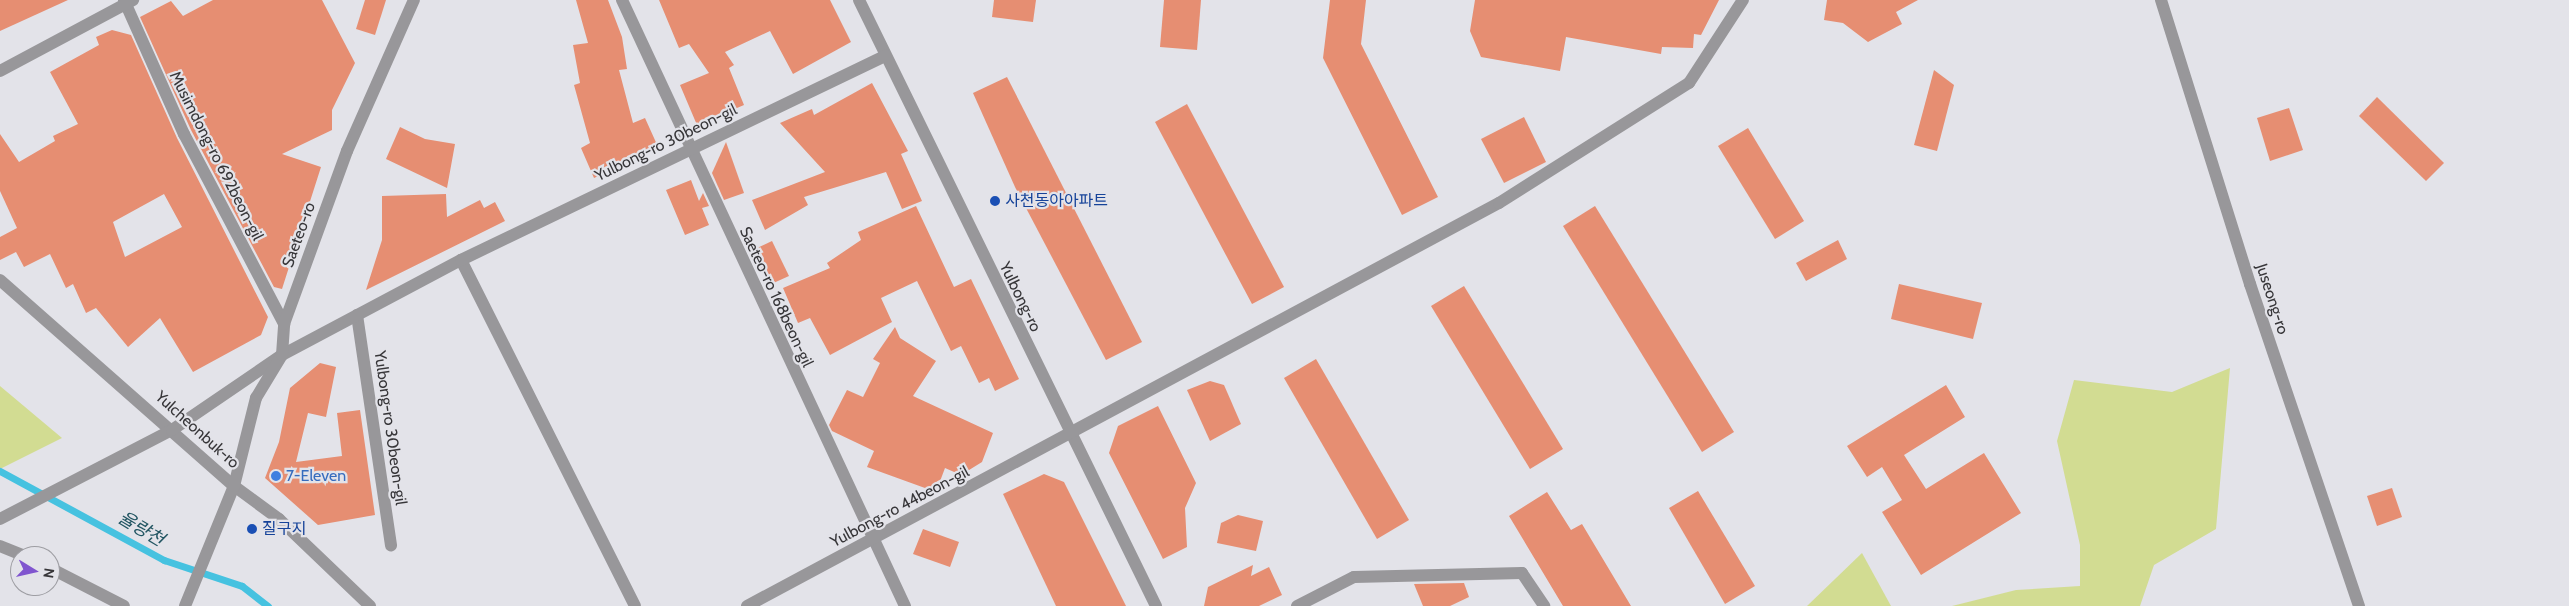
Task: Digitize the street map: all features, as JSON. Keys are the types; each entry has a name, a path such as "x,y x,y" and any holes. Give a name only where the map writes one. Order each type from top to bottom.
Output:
{"street":[{"name":"Saeteo-ro","path":"186,606 216,523 234,486 256,398 282,355 284,324 347,151 414,0"},
{"name":"Saeteo-ro 168beon-gil","path":"622,0 690,152 871,540 905,606"},
{"name":"Yulbong-ro","path":"859,0 1069,435 1156,606"},
{"name":"Yulbong-ro 44beon-gil","path":"747,606 1069,435 1498,203 1689,83 1743,0"},
{"name":"Juseong-ro","path":"2161,0 2250,284 2359,606"},
{"name":"Musimdong-ro 692beon-gil","path":"127,1 184,134 284,324"},
{"path":"0,71 127,1"},
{"name":"Yulbong-ro 30beon-gil","path":"5,516 172,430 282,355 461,260 690,152 793,97 885,56"},
{"path":"461,260 572,474 635,606"},
{"name":"Yulcheonbuk-ro","path":"0,280 234,486 279,519 370,606"},
{"name":"Yulbong-ro 30beon-gil","path":"357,315 391,546"},
{"path":"60,573 124,606"},
{"path":"1297,606 1354,577 1522,573 1544,606"}],"green space":[{"path":"2230,368 2216,529 2154,565 2140,606 1952,606 2016,590 2080,586 2080,545 2057,441 2074,380 2172,392"},
{"path":"0,386 62,438 0,469"},
{"path":"1862,553 1891,606 1807,606"}],"building":[{"path":"0,0 68,0 0,31"},
{"path":"213,0 322,0 355,63 332,110 332,130 282,154 321,167 282,289 274,287 191,130 140,17 171,1 183,16"},
{"path":"365,0 386,0 375,35 356,29"},
{"path":"576,0 608,0 622,37 627,69 619,70 633,123 645,118 659,149 594,178 581,148 590,143 574,85 580,83 573,45 588,43"},
{"path":"659,0 830,0 851,42 793,74 770,31 725,52 734,65 729,68 744,105 697,125 680,85 709,73 689,44 679,48"},
{"path":"994,0 1036,0 1033,22 992,17"},
{"path":"1164,0 1201,0 1197,50 1160,47"},
{"path":"1330,0 1366,0 1361,44 1438,197 1402,215 1323,58"},
{"path":"1475,0 1719,0 1701,35 1694,34 1693,48 1662,47 1661,54 1566,37 1560,71 1481,57 1470,31"},
{"path":"1827,0 1918,0 1896,12 1902,24 1868,42 1843,23 1824,20"},
{"path":"112,30 131,35 177,138 268,317 261,335 193,372 160,318 128,347 96,308 86,313 73,284 66,288 50,254 24,267 16,252 0,260 0,237 17,228 0,191 0,134 19,162 55,141 53,136 78,124 50,72 99,45 96,37","holes":["164,194 182,227 125,257 113,222"]},
{"path":"1934,70 1954,85 1937,151 1914,145"},
{"path":"1007,77 1142,342 1106,360 1015,187 973,93"},
{"path":"872,83 908,151 901,154 922,201 902,209 886,172 804,197 808,205 765,230 752,200 825,172 780,123 812,109 814,115"},
{"path":"2377,97 2444,163 2426,181 2359,116"},
{"path":"1187,104 1284,287 1252,304 1155,122"},
{"path":"2289,108 2303,150 2270,161 2257,118"},
{"path":"1524,117 1546,162 1504,183 1481,139"},
{"path":"400,127 425,139 455,144 447,188 386,159"},
{"path":"1748,128 1804,221 1775,239 1718,146"},
{"path":"726,142 744,193 724,200 712,173"},
{"path":"691,180 699,201 703,193 709,206 702,208 709,225 685,235 666,190"},
{"path":"446,194 447,217 480,200 484,208 495,202 505,221 366,290 382,240 382,196"},
{"path":"916,206 954,287 971,279 1019,379 995,391 989,378 979,383 961,346 951,351 917,281 881,298 892,322 830,355 810,318 798,323 783,288 830,268 827,263 861,240 858,232"},
{"path":"1595,206 1734,432 1702,452 1563,226"},
{"path":"1838,240 1847,259 1806,281 1796,263"},
{"path":"772,241 789,276 769,285 753,250"},
{"path":"1899,284 1982,303 1973,339 1891,319"},
{"path":"1464,286 1563,449 1530,469 1431,306"},
{"path":"895,327 900,338 936,361 913,396 993,433 982,462 961,475 945,468 936,492 867,467 874,451 832,431 829,425 847,390 863,397 880,363 873,359"},
{"path":"1316,359 1409,520 1377,539 1284,378"},
{"path":"320,363 336,367 326,417 308,413 296,462 342,456 337,413 360,410 375,515 318,525 265,478 279,442 290,388"},
{"path":"1210,381 1224,385 1241,424 1210,441 1187,390"},
{"path":"1946,385 1965,417 1904,455 1926,489 1984,453 2021,513 1921,575 1882,512 1902,500 1882,467 1867,477 1847,446"},
{"path":"1158,406 1196,483 1185,508 1187,547 1163,559 1109,453 1118,426"},
{"path":"1044,474 1064,482 1126,606 1056,606 1003,494"},
{"path":"2392,488 2402,517 2377,526 2367,496"},
{"path":"1698,491 1755,586 1725,604 1669,508"},
{"path":"1547,492 1571,530 1582,524 1631,606 1563,606 1509,516"},
{"path":"1238,515 1263,521 1256,551 1217,543 1221,523"},
{"path":"923,529 959,542 950,567 913,554"},
{"path":"1253,565 1251,576 1269,567 1282,595 1259,606 1204,606 1208,587"},
{"path":"1464,583 1469,597 1450,606 1423,606 1414,584"}],"waterway":[{"name":"율량천","path":"0,471 164,560 242,586 268,606"}],"place":[{"name":"사천동아아파트","path":"995,201"},
{"name":"7-Eleven","path":"276,476"},
{"name":"질구지","path":"252,529"}]}
